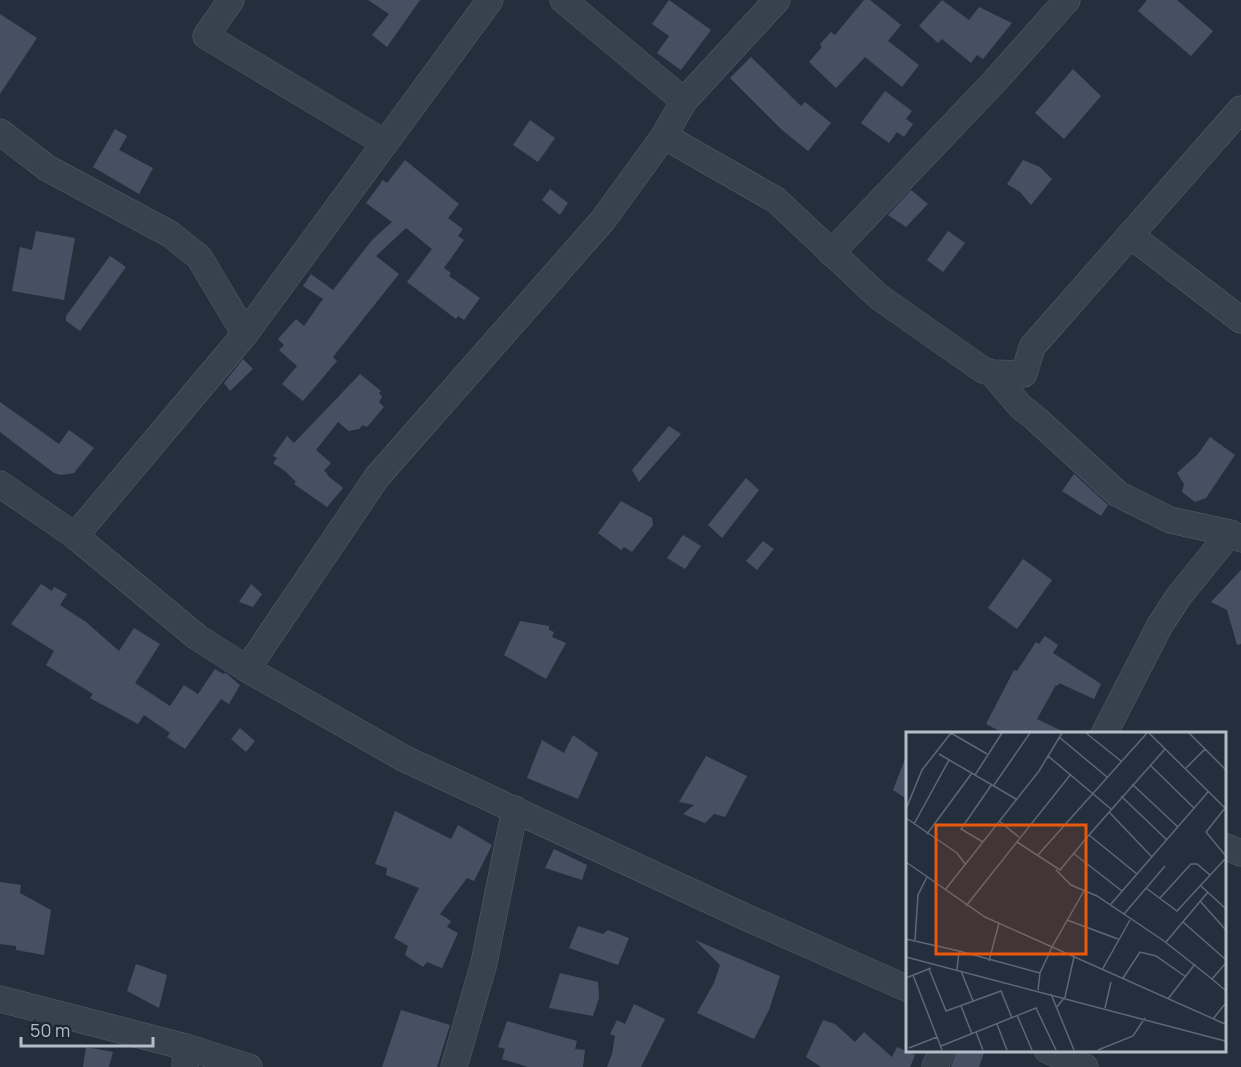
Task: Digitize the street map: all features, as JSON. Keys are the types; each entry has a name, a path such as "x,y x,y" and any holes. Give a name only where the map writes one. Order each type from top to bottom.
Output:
{"street":[{"path":"231,0 207,36 385,143"},
{"path":"75,536 246,334 490,0"},
{"path":"563,0 684,100"},
{"path":"247,669 376,477 603,220 664,136 684,100 777,0"},
{"path":"831,253 994,82 1067,0"},
{"path":"1035,418 1023,374 1032,347 1241,109"},
{"path":"0,132 47,168 170,234 199,257 246,334"},
{"path":"664,136 776,200 879,297 983,370 992,373 1023,374"},
{"path":"1130,235 1241,320"},
{"path":"992,373 1020,406 1118,494 1170,520 1235,536 1179,596 1160,625 1105,732"},
{"path":"0,484 75,536 196,637 403,759 741,915 906,988"},
{"path":"454,1067 484,963 515,809"},
{"path":"1226,847 1241,853"},
{"path":"0,999 186,1057 249,1067"},
{"path":"935,1067 941,1052"},
{"path":"1051,1052 1084,1067"}],"building":[{"path":"368,0 420,0 387,47 372,35 389,14"},
{"path":"669,0 711,30 681,70 657,53 669,36 652,24"},
{"path":"864,0 870,0 901,25 888,41 919,65 902,87 865,57 836,88 809,62 822,47 820,44 831,32 835,35"},
{"path":"942,0 969,20 979,7 1012,23 983,59 977,55 971,63 942,39 938,43 919,26"},
{"path":"1147,0 1177,0 1213,31 1191,56 1138,11"},
{"path":"0,14 37,38 0,94"},
{"path":"751,57 801,106 805,102 831,123 808,151 782,130 730,78"},
{"path":"1073,69 1101,96 1064,139 1035,113"},
{"path":"885,91 912,111 906,119 913,124 904,137 897,132 889,143 861,123"},
{"path":"530,120 555,138 538,162 513,145"},
{"path":"115,129 127,136 119,150 153,168 139,194 93,167"},
{"path":"405,160 459,204 448,218 463,229 458,236 464,240 444,268 451,273 449,276 480,298 464,320 458,316 456,319 407,282 432,249 406,228 376,256 399,274 333,357 337,361 303,401 282,384 297,366 279,350 284,345 278,339 296,319 304,326 323,299 303,286 311,274 333,290 372,240 392,222 366,203 383,180 387,183"},
{"path":"1023,160 1040,167 1052,179 1031,205 1020,192 1007,184"},
{"path":"550,189 568,203 560,215 542,200"},
{"path":"911,190 928,204 906,227 888,215"},
{"path":"36,231 75,238 64,300 12,291 20,247 32,250"},
{"path":"948,231 965,243 943,272 927,260"},
{"path":"110,256 126,267 80,331 66,321 66,316"},
{"path":"243,359 253,369 230,391 224,383"},
{"path":"360,374 381,391 379,393 382,397 379,402 384,407 367,427 363,425 359,429 349,431 338,422 316,450 331,463 324,471 343,488 327,507 294,484 296,482 273,463 277,458 273,456 287,436 294,443"},
{"path":"0,402 59,444 69,430 94,448 74,473 61,475 54,473 0,432"},
{"path":"669,426 681,434 639,482 632,470"},
{"path":"1210,437 1235,455 1206,498 1195,502 1182,492 1184,484 1177,473 1198,454"},
{"path":"1074,474 1108,505 1101,516 1062,491"},
{"path":"746,478 759,490 722,538 708,525"},
{"path":"621,501 652,518 653,525 632,552 624,547 621,550 598,533"},
{"path":"683,535 701,546 685,569 667,558"},
{"path":"763,541 774,549 757,570 746,561"},
{"path":"1023,559 1052,580 1017,629 988,608"},
{"path":"1241,570 1241,644 1237,645 1227,610 1211,602"},
{"path":"41,584 52,591 54,587 67,594 60,605 86,622 119,651 134,628 160,644 135,683 170,706 184,685 198,694 215,669 223,674 226,673 240,685 229,704 221,699 185,749 167,737 170,733 144,715 138,724 90,698 93,694 46,665 54,651 11,624"},
{"path":"251,584 262,594 253,607 239,602"},
{"path":"520,621 549,626 549,630 554,632 552,637 566,643 546,679 504,655"},
{"path":"1045,636 1058,645 1053,653 1101,684 1094,699 1059,683 1058,686 1056,685 1037,719 1064,732 1001,732 986,724 1014,670 1017,671 1036,642 1039,644"},
{"path":"240,728 255,741 246,752 231,739"},
{"path":"573,735 598,753 578,799 527,778 542,740 564,753"},
{"path":"706,756 747,776 725,817 714,814 705,823 683,814 694,805 679,802"},
{"path":"906,757 906,799 893,790"},
{"path":"395,811 451,839 458,825 492,845 474,881 467,878 440,914 451,921 447,927 458,933 442,968 427,962 423,967 405,955 408,946 394,938 419,888 386,875 387,868 375,864"},
{"path":"554,849 587,865 582,880 545,868"},
{"path":"0,882 21,885 20,893 51,910 44,955 16,950 16,946 0,944"},
{"path":"578,926 603,934 608,930 629,938 618,965 569,948"},
{"path":"695,940 780,976 769,1010 754,1039 697,1013 714,983 720,965"},
{"path":"136,964 167,975 159,1008 127,991"},
{"path":"560,973 598,982 599,998 593,1016 549,1008"},
{"path":"634,1004 665,1019 641,1067 607,1067 615,1036 610,1034 617,1020 625,1024"},
{"path":"401,1010 450,1025 437,1067 382,1067"},
{"path":"823,1020 835,1024 855,1042 864,1032 892,1057 897,1047 915,1055 910,1067 821,1067 806,1057"},
{"path":"507,1021 577,1041 575,1049 585,1050 583,1067 528,1067 502,1059 505,1049 498,1047"},
{"path":"86,1047 113,1052 109,1067 83,1067"},
{"path":"956,1052 984,1052 979,1067 951,1067"}]}
